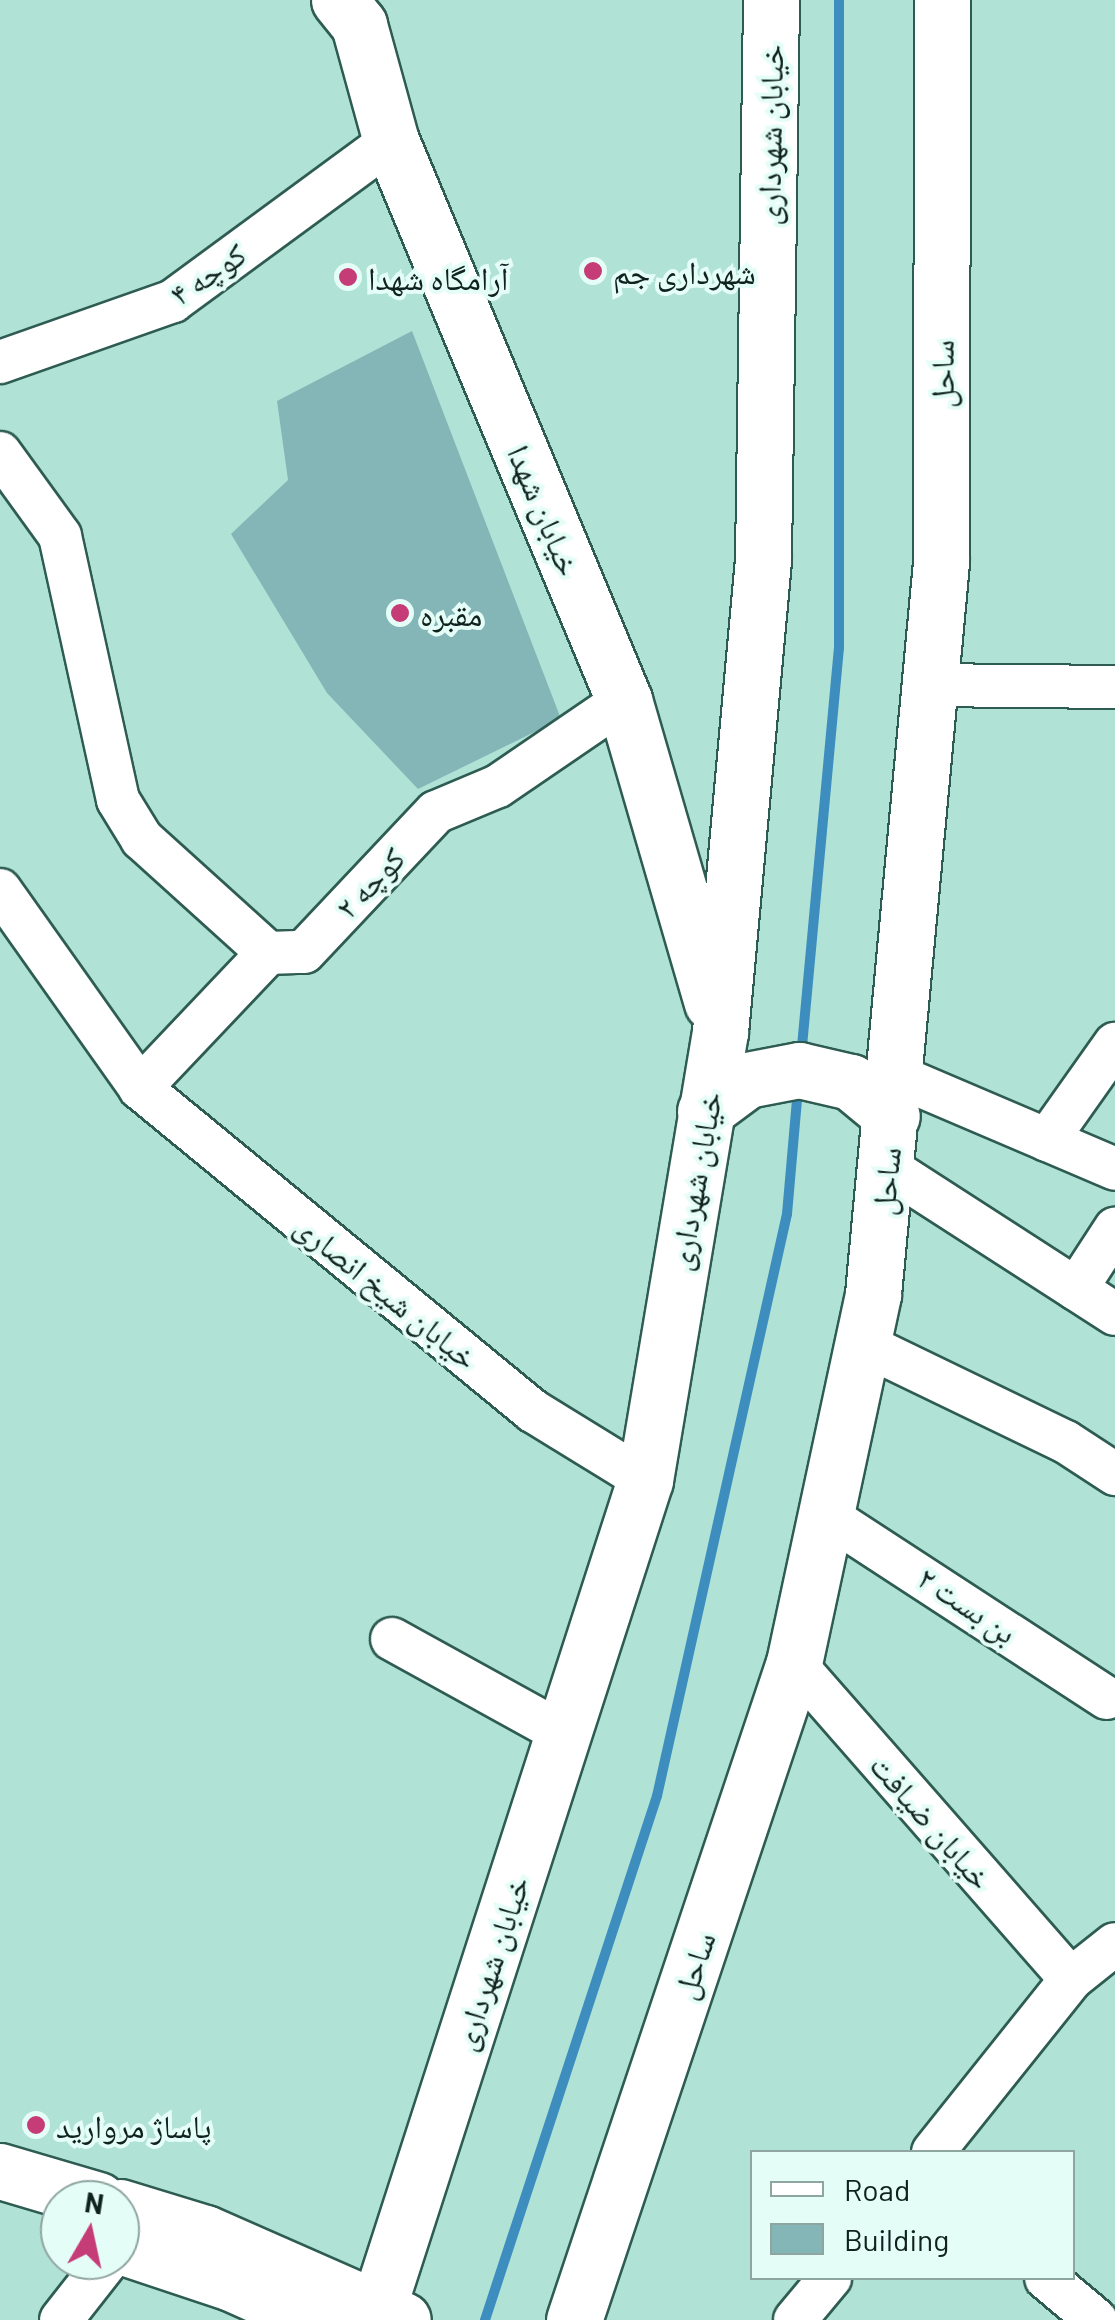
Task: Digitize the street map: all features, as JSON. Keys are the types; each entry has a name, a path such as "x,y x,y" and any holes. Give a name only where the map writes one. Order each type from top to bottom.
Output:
{"main road":[{"name":"خیابان شهرداری","path":"386,2315 645,1480 720,1032 763,558 770,0"},
{"name":"ساحل","path":"574,2320 794,1663 863,1344 891,1119 925,685 941,562 942,0"},
{"name":"خیابان شهدا","path":"354,8 391,141 624,700 720,1032"},
{"path":"705,1112 748,1080 799,1070 850,1082 891,1119"},
{"path":"0,2171 40,2183"},
{"path":"0,2206 40,2219"},
{"path":"140,2213 206,2233 386,2315"},
{"path":"140,2253 231,2283 314,2320"}],"street":[{"name":"کوچه ۴","path":"0,362 173,301 391,141"},
{"path":"0,453 60,536 118,800 142,839 268,953 140,1088"},
{"path":"925,685 1115,686"},
{"name":"کوچه ۲","path":"268,953 304,952 436,812 498,786 624,700"},
{"name":"خیابان شیخ انصاری","path":"0,890 140,1088 533,1411 645,1480"},
{"path":"1047,1140 1115,1044"},
{"path":"891,1119 1047,1140 1115,1169"},
{"path":"891,1119 1076,1289 1115,1314"},
{"path":"1076,1289 1115,1229"},
{"path":"863,1344 1066,1442 1115,1474"},
{"name":"بن بست ۲","path":"826,1515 1106,1698"},
{"path":"392,1639 564,1734"},
{"name":"خیابان ضیافت","path":"794,1663 1070,1979"},
{"path":"935,2150 1070,1979 1114,1947"},
{"path":"60,2320 92,2280"},
{"path":"796,2320 828,2280"},
{"path":"1048,2280 1096,2320"}],"building":[{"name":"مقبره","path":"412,331 561,719 418,789 327,693 231,534 288,480 277,401"}],"waterway":[{"path":"801,1057 839,648 839,0"},
{"path":"485,2320 657,1796 787,1214 798,1088"}],"place":[{"name":"شهرداری جم","path":"593,271"},
{"name":"آرامگاه شهدا","path":"348,277"},
{"name":"مقبره","path":"400,613"},
{"name":"پاساژ مروارید","path":"36,2125"}]}
